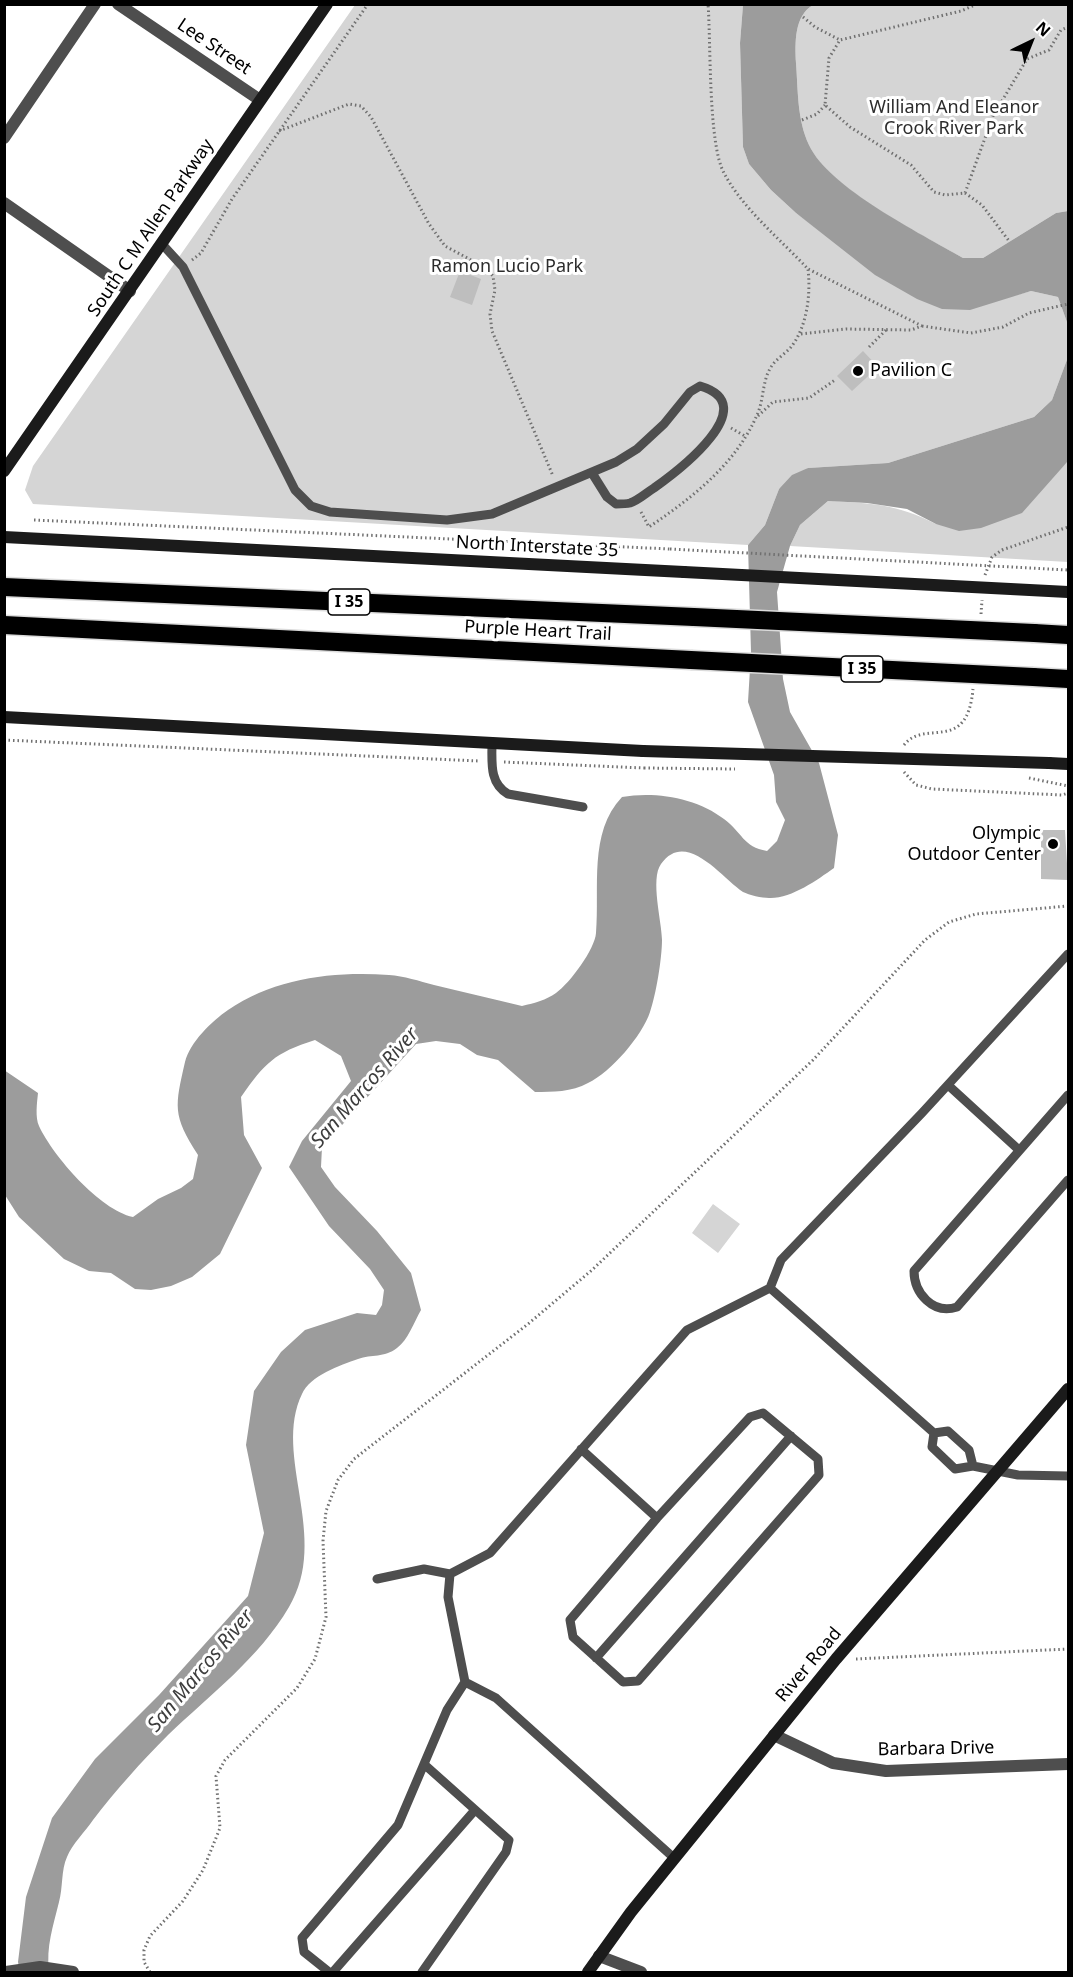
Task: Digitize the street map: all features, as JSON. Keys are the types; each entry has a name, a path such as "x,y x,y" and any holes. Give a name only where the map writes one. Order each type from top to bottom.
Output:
{"highway":[{"name":"Purple Heart Trail","path":"4,587 1068,635"},
{"name":"Purple Heart Trail","path":"4,625 1068,679"}],"main road":[{"name":"South C M Allen Parkway","path":"4,471 327,4"},
{"name":"North Interstate 35","path":"4,537 1068,592"},
{"path":"4,717 644,751 1068,764"},
{"name":"River Road","path":"588,1972 674,1858 836,1659 1068,1389"}],"street":[{"path":"4,138 95,4"},
{"name":"Lee Street","path":"118,4 260,100"},
{"path":"4,203 130,291"},
{"name":"Barbara Drive","path":"774,1735 833,1763 886,1771 1068,1764"},
{"path":"599,1956 641,1972"},
{"path":"9,1972 40,1967 73,1972"}],"lane":[{"path":"162,244 183,267 295,490 311,506 330,512 447,520 492,514 592,472 637,448 664,424 690,392 700,386 712,390 721,399 724,413 722,422 703,446 677,472 634,501 616,504 607,497 592,472"},
{"path":"492,742 494,780 499,789 508,794 583,807"},
{"path":"377,1579 424,1569 450,1574 490,1553 687,1330 770,1287 781,1260 948,1085 1068,954"},
{"path":"948,1085 1019,1150"},
{"path":"1068,1095 914,1271 914,1284 928,1302 948,1310 957,1307 1068,1180"},
{"path":"770,1287 934,1433 948,1431 969,1450 973,1466"},
{"path":"763,1413 818,1459 819,1475 638,1681 623,1682 573,1637 570,1620 657,1518 750,1417 763,1413"},
{"path":"934,1433 932,1447 955,1469 973,1466 1018,1475 1068,1476"},
{"path":"596,1658 791,1436"},
{"path":"581,1449 657,1518"},
{"path":"450,1574 448,1597 465,1682 447,1710 398,1825 302,1938 304,1952 331,1972 475,1810"},
{"path":"465,1682 496,1698 674,1858"},
{"path":"422,1972 506,1852 509,1840 425,1765"}],"path":[{"path":"183,267 201,253 232,199 368,4"},
{"path":"708,4 715,141 722,171 738,193 808,268 922,326 971,333 1003,327 1029,313 1068,304"},
{"path":"803,16 815,27 840,40 961,11 977,4"},
{"path":"965,193 993,116 1027,59 1049,50 1061,30 1068,27"},
{"path":"802,120 817,114 825,105 829,58 840,40"},
{"path":"279,131 349,104 361,106 371,117 429,224 445,246 486,268 493,276 495,290 490,314 492,331 557,487"},
{"path":"825,105 850,127 911,165 934,192 945,195 965,193 982,205 1009,241"},
{"path":"757,417 770,369 801,334 810,284 808,268"},
{"path":"801,334 846,329 911,330 922,326"},
{"path":"869,347 886,330"},
{"path":"634,501 649,527 710,481 757,417 773,402 808,398 835,380"},
{"path":"722,422 745,436"},
{"path":"34,520 1068,570"},
{"path":"4,740 644,768"},
{"path":"1029,778 1068,786"},
{"path":"150,1972 144,1962 144,1950 150,1936 183,1900 203,1870 220,1828 216,1776 225,1760 297,1688 315,1659 326,1617 323,1541 326,1511 338,1480 354,1459 528,1324 592,1270 813,1060 933,934 949,922 976,914 1068,906"},
{"path":"836,1659 1068,1649"}],"green space":[{"name":"Ramon Lucio Park","path":"355,5 743,5 740,43 743,147 749,164 771,190 796,213 836,242 1013,296 1031,291 1058,297 1068,325 1068,357 1052,400 1034,417 888,463 808,468 779,489 765,525 748,545 33,504 25,490 33,466"},
{"name":"William And Eleanor Crook River Park","path":"813,5 1068,5 1068,211 1056,213 983,258 963,258 877,209 835,178 809,145 802,125 799,104 797,31 802,16"},
{"path":"1068,461 1068,562 790,546 800,525 828,501 896,508 936,524 1057,472"},
{"path":"713,1204 740,1224 718,1253 692,1233"}],"water":[{"path":"743,5 813,5 802,16 796,39 799,104 805,135 820,161 835,177 877,208 963,258 983,258 1056,213 1068,211 1068,325 1058,297 1031,291 970,310 942,309 917,299 875,275 796,213 771,190 749,164 743,147 740,43"},
{"name":"San Marcos River","path":"1068,357 1068,461 1022,513 981,528 959,531 936,524 907,509 867,503 828,501 800,525 790,546 777,592 783,679 790,712 819,763 838,835 834,868 795,892 766,898 743,892 714,867 692,854 681,852 671,855 661,864 658,871 657,901 662,940 660,966 652,1005 640,1032 625,1052 606,1071 588,1083 569,1090 535,1092 498,1060 477,1055 460,1044 436,1041 416,1044 322,1147 321,1167 335,1187 377,1231 411,1273 421,1310 408,1336 397,1348 383,1355 351,1361 334,1368 318,1377 302,1394 295,1418 293,1444 304,1525 305,1553 300,1580 289,1607 277,1626 249,1659 148,1755 75,1843 65,1862 49,1945 49,1972 20,1972 18,1962 26,1897 52,1818 95,1759 159,1695 248,1596 264,1533 246,1445 254,1391 281,1352 305,1330 357,1313 376,1315 382,1305 384,1290 370,1269 329,1226 289,1167 302,1141 351,1081 341,1056 315,1040 280,1055 264,1067 241,1097 244,1135 262,1168 220,1254 192,1277 171,1286 151,1290 135,1289 111,1273 89,1271 64,1259 19,1217 5,1195 4,1070 38,1093 39,1126 66,1166 106,1204 133,1217 158,1199 181,1188 193,1179 198,1155 184,1130 178,1110 179,1089 185,1062 192,1047 209,1026 246,999 285,984 347,974 400,976 522,1006 548,998 556,993 581,965 595,940 600,844 611,811 622,797 648,795 689,801 724,819 748,843 759,849 767,851 777,841 785,820 776,802 774,775 748,702 751,652 748,545 765,525 779,489 792,475 808,468 888,463 1034,417 1052,400"}],"building":[{"path":"460,271 481,279 472,305 450,297"},
{"name":"Pavilion C","path":"863,351 878,367 852,391 837,376"},
{"name":"Olympic Outdoor Center","path":"1041,830 1065,830 1068,880 1041,879"}],"place":[{"name":"Pavilion C","path":"858,371"},
{"name":"Olympic Outdoor Center","path":"1053,844"}]}
